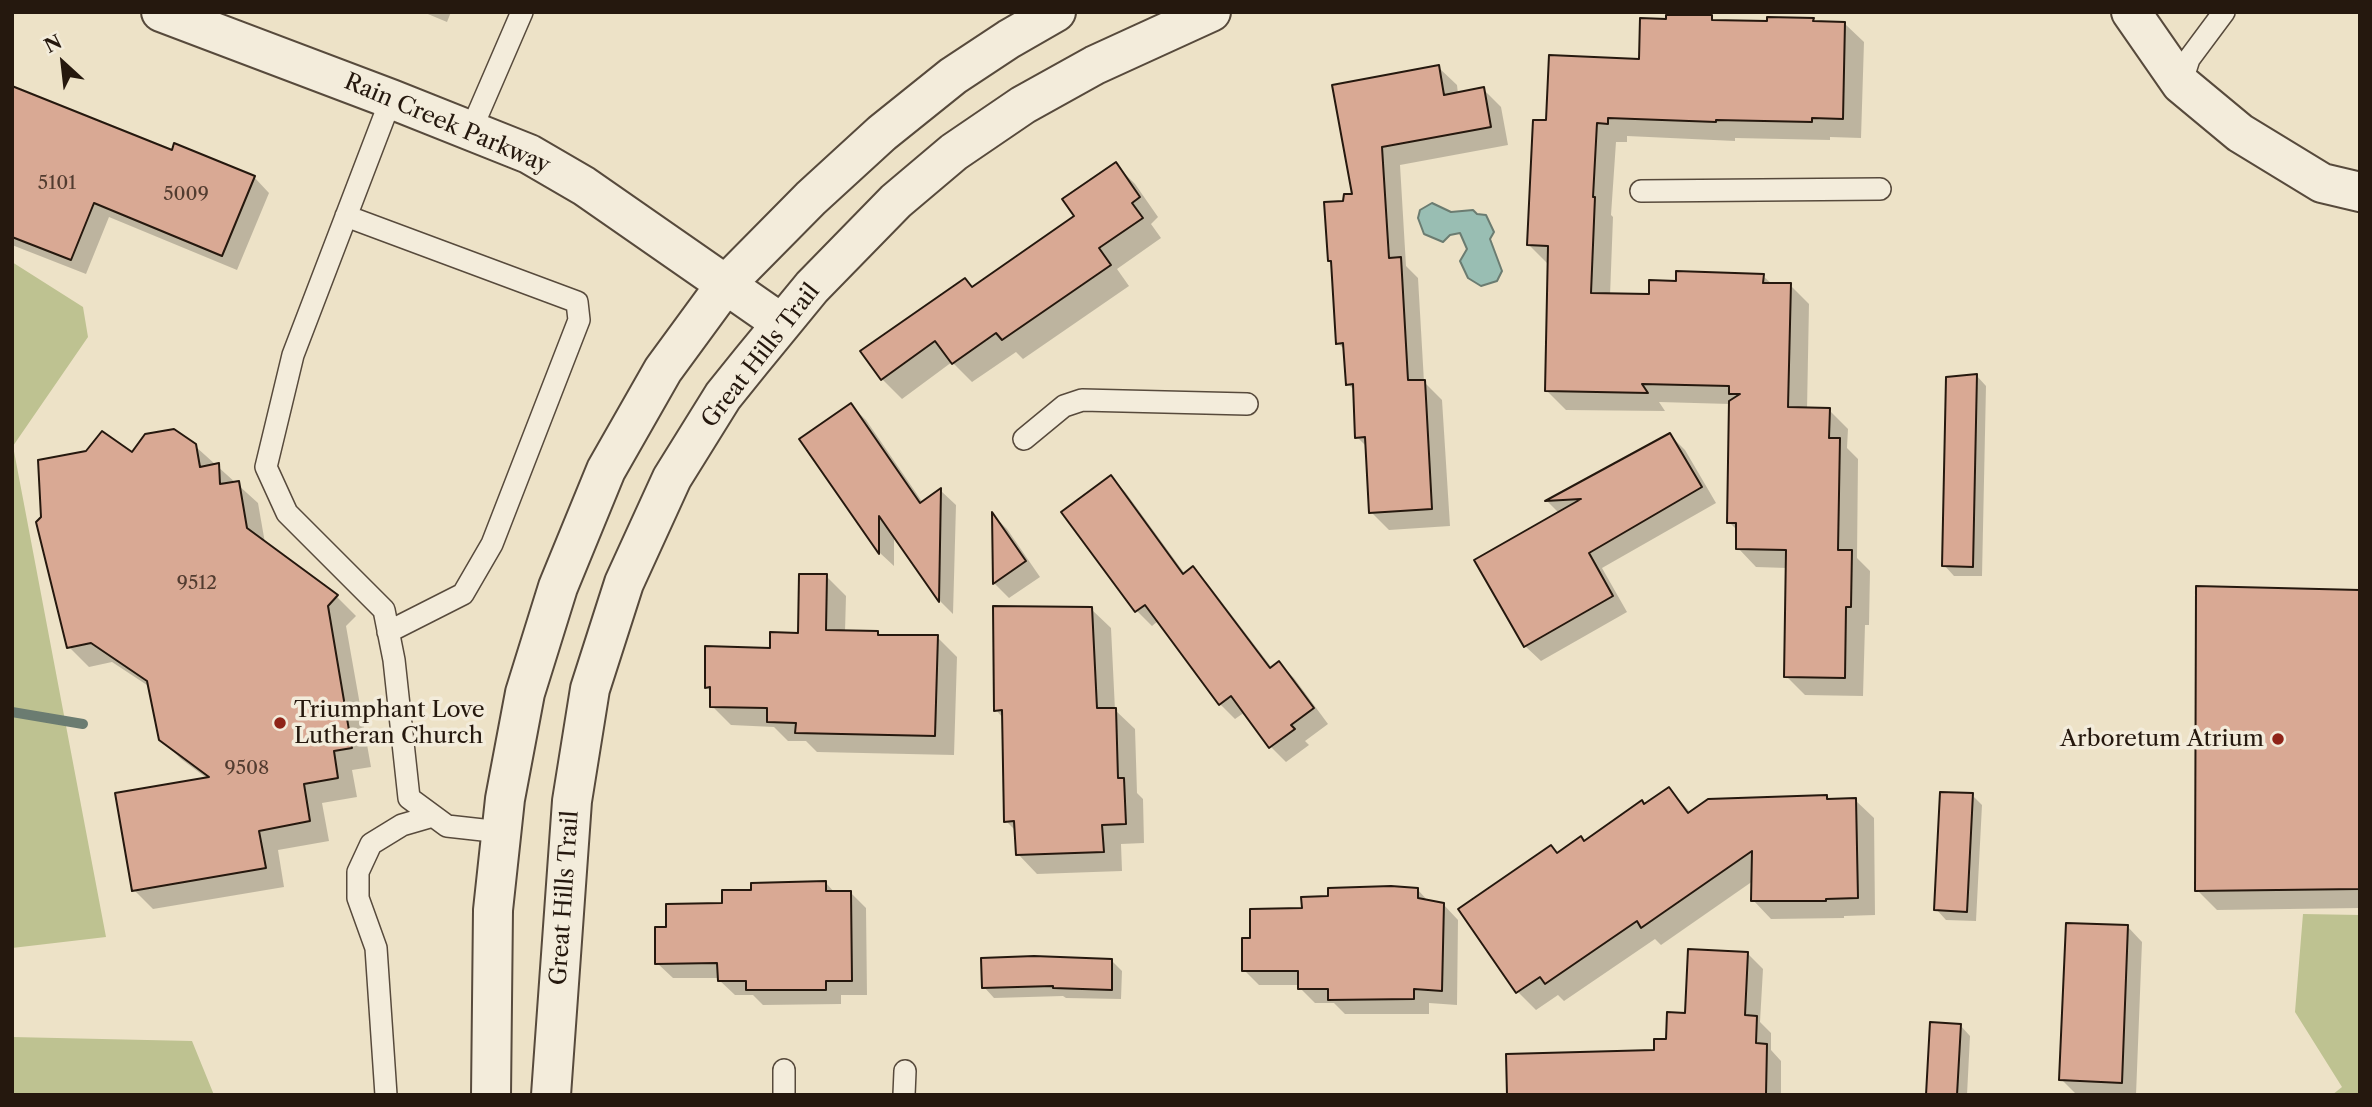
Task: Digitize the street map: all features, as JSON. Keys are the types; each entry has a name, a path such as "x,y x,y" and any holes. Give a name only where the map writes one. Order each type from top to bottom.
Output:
{"street":[{"name":"Rain Creek Parkway","path":"160,12 199,18 529,154 584,186 781,323"},
{"path":"491,1095 493,910 505,799 525,693 558,587 606,470 663,370 726,284 811,198 882,133 953,76 1056,12"},
{"path":"2131,12 2181,84 2239,133 2322,183 2360,192"},
{"name":"Great Hills Trail","path":"551,1095 572,801 590,689 624,583 672,478 723,396 781,323 896,201 954,152 1023,105 1188,16"}],"lane":[{"path":"471,130 522,12"},
{"path":"2181,84 2189,59 2224,12"},
{"path":"391,99 293,355 266,467 287,513 384,610 394,660 409,798 447,826 501,832"},
{"path":"1642,191 1880,189"},
{"path":"346,216 577,302 579,320 492,544 463,594 388,632"},
{"path":"1024,439 1064,407 1082,400 1247,404"},
{"path":"386,1095 376,948 358,898 358,872 371,844 402,825 433,816"},
{"path":"784,1070 784,1095"},
{"path":"904,1095 905,1071"}],"green space":[{"path":"12,262 83,307 88,337 13,446 106,937 12,948"},
{"path":"2303,914 2360,915 2360,1095 2332,1095 2342,1087 2295,1012"},
{"path":"12,1037 192,1041 214,1095 12,1095"}],"water":[{"path":"1432,203 1451,212 1473,210 1477,214 1486,215 1494,232 1490,239 1502,271 1497,281 1481,286 1468,278 1460,261 1467,249 1460,233 1450,235 1443,242 1424,234 1418,218 1420,210"}],"building":[{"path":"1666,15 1712,15 1712,20 1767,21 1767,17 1845,22 1843,119 1812,118 1812,122 1716,122 1608,118 1608,124 1597,123 1591,293 1649,294 1649,280 1676,281 1676,271 1764,274 1763,283 1791,283 1788,407 1830,408 1829,438 1840,438 1838,550 1852,550 1851,607 1846,607 1845,678 1784,677 1786,550 1736,549 1736,523 1727,523 1729,401 1740,394 1729,394 1729,386 1642,384 1648,393 1545,391 1548,246 1527,245 1533,120 1546,120 1549,55 1639,59 1640,18 1666,19"},
{"path":"1439,65 1444,95 1484,87 1491,127 1382,147 1389,258 1401,257 1408,380 1425,380 1432,509 1369,513 1365,437 1355,438 1353,384 1346,385 1343,343 1336,344 1331,261 1328,261 1324,202 1343,201 1344,194 1352,194 1332,85"},
{"path":"12,86 172,150 174,143 255,176 222,256 94,203 71,260 12,237"},
{"path":"1116,162 1140,197 1132,203 1143,218 1099,248 1111,265 1002,340 996,333 952,364 935,341 881,380 860,351 965,278 972,287 1074,216 1062,199"},
{"path":"1977,374 1973,567 1942,566 1946,377"},
{"path":"851,403 920,503 941,488 939,602 879,516 879,554 799,439"},
{"path":"174,429 196,444 200,467 219,463 220,484 239,481 247,528 338,595 328,606 352,748 334,751 338,778 304,784 310,821 259,831 266,868 132,891 115,793 209,777 159,740 147,681 91,643 67,648 36,522 41,517 38,460 86,451 102,431 132,452 145,434"},
{"path":"1670,433 1702,487 1589,553 1613,596 1524,647 1474,560 1581,499 1545,501"},
{"path":"1111,475 1183,574 1193,566 1270,668 1279,661 1314,708 1291,725 1295,729 1269,748 1231,696 1219,705 1145,605 1135,612 1061,512"},
{"path":"992,512 1026,561 993,584"},
{"path":"799,574 827,574 826,630 878,631 878,635 938,635 935,736 795,733 796,723 767,722 767,708 710,707 710,687 705,688 705,646 770,648 770,632 798,633"},
{"name":"Arboretum Atrium","path":"2196,586 2360,590 2360,889 2195,891"},
{"path":"993,606 1092,607 1097,708 1116,708 1118,778 1124,778 1126,824 1102,825 1104,852 1016,855 1014,821 1004,822 1002,710 994,711"},
{"path":"1669,787 1688,813 1708,799 1827,795 1827,799 1856,798 1858,898 1826,901 1751,901 1752,851 1641,928 1637,921 1545,984 1540,977 1516,993 1458,909 1551,845 1557,853 1581,836 1584,841 1642,800 1644,804"},
{"path":"1940,792 1973,793 1967,912 1934,910"},
{"path":"826,881 826,891 851,891 852,981 826,981 826,990 746,990 746,981 718,981 717,963 655,964 655,927 666,927 666,904 722,903 722,890 751,890 751,883"},
{"path":"1328,888 1418,888 1418,898 1444,903 1442,991 1414,989 1414,999 1328,1000 1328,989 1298,989 1298,971 1242,971 1242,938 1250,938 1250,909 1302,908 1301,897 1328,896"},
{"path":"2066,923 2128,925 2122,1083 2059,1080"},
{"path":"1688,949 1748,952 1745,1015 1757,1016 1756,1043 1767,1044 1766,1095 1507,1095 1506,1054 1654,1050 1654,1039 1666,1039 1667,1012 1685,1013"},
{"path":"1034,956 1112,959 1112,990 1053,986 982,988 981,958"},
{"path":"1930,1022 1961,1024 1957,1095 1926,1095"}],"waterway":[{"path":"12,712 83,724"}],"place":[{"name":"Triumphant Love Lutheran Church","path":"280,723"},
{"name":"Arboretum Atrium","path":"2278,739"}]}
